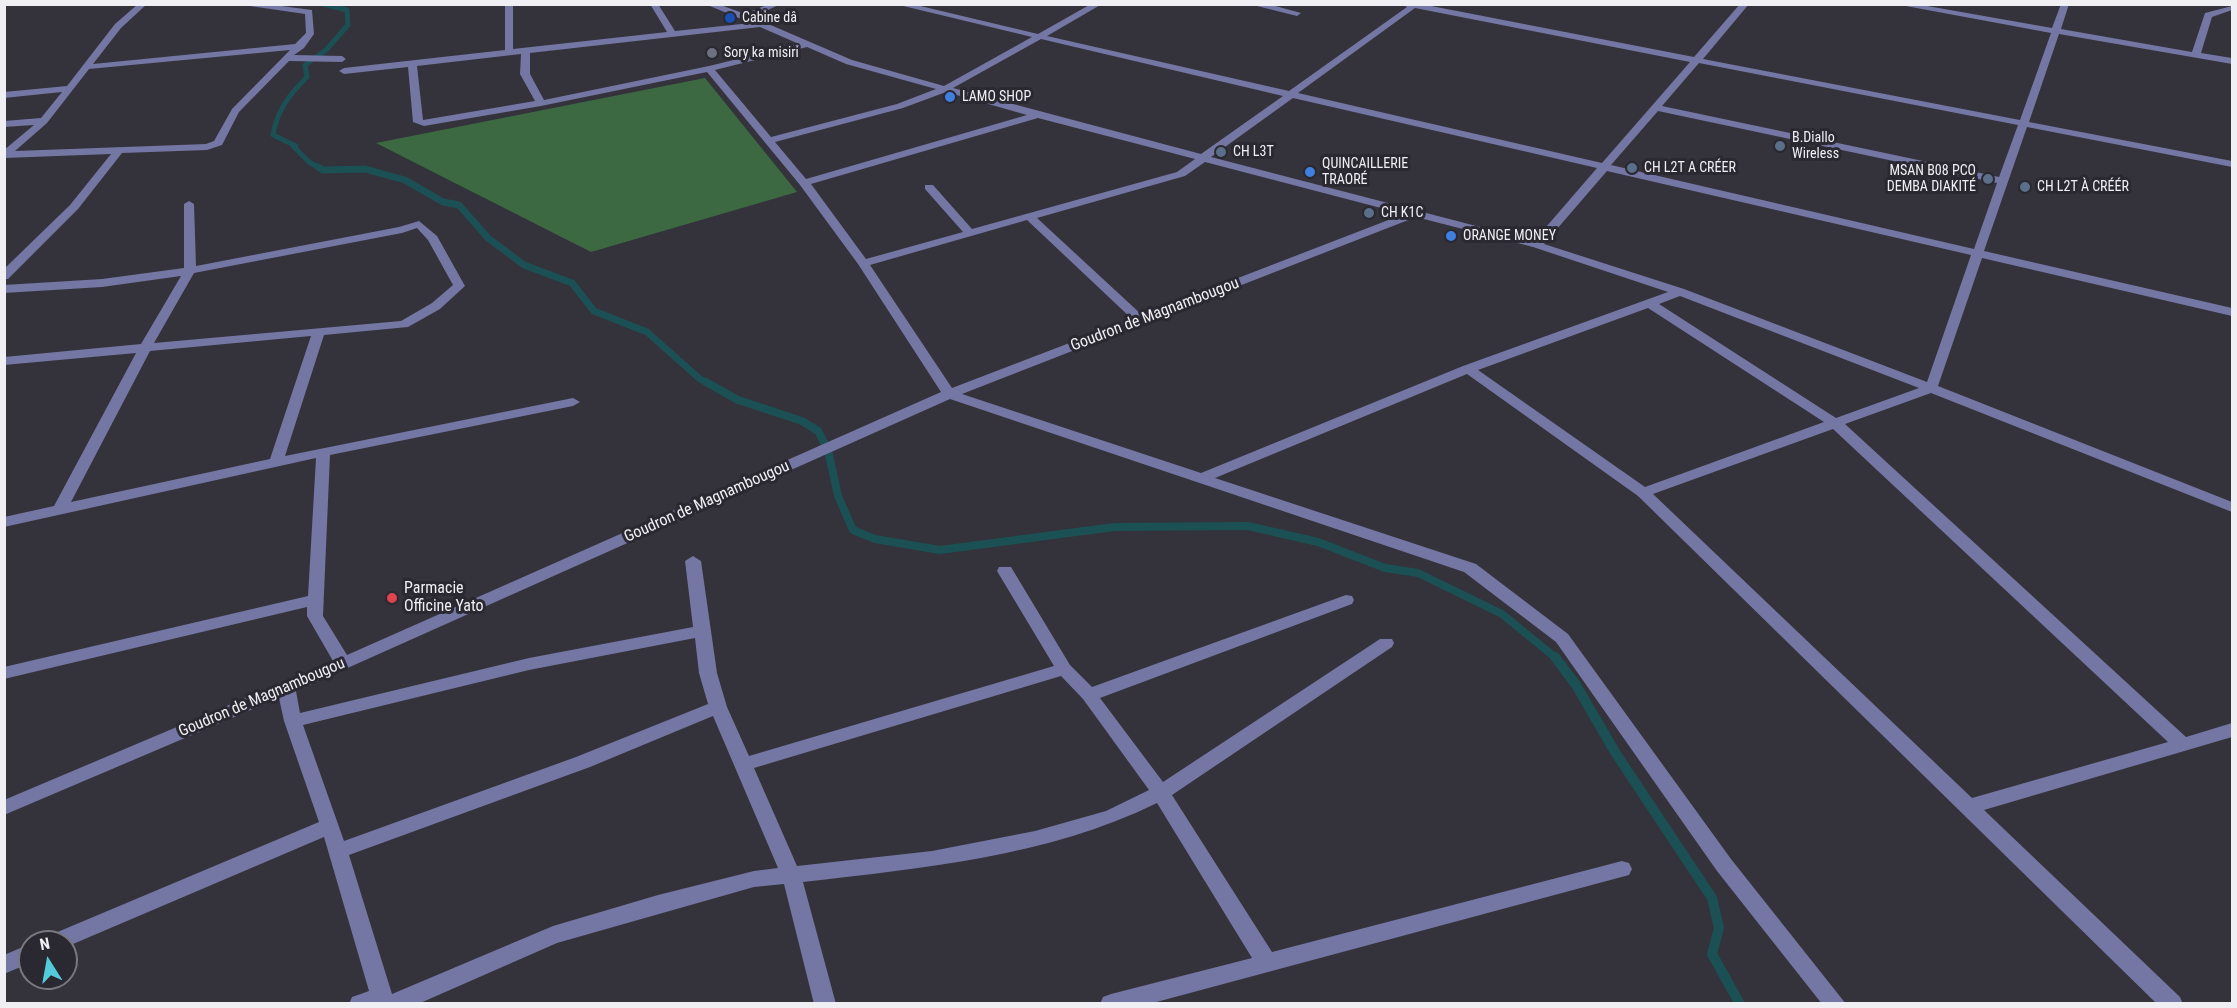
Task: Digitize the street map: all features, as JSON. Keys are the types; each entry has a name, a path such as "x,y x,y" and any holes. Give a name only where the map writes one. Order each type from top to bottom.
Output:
{"street":[{"path":"5,155 44,121 118,26 143,4"},
{"path":"5,155 207,147 218,143 235,111 292,58 310,34 309,12 240,4"},
{"path":"509,4 509,52"},
{"path":"654,4 674,35"},
{"path":"709,4 762,24 849,62 943,90 1537,245 1680,292 1930,387 2232,507"},
{"path":"745,17 777,4"},
{"path":"899,4 2232,312"},
{"path":"770,140 900,106 943,90 1098,4"},
{"path":"1253,4 1297,13"},
{"path":"1537,245 1745,4"},
{"path":"1643,493 1930,387 2065,4"},
{"path":"863,263 1181,174 1412,5 2232,164"},
{"path":"1905,5 2232,61"},
{"path":"2208,15 2232,9"},
{"path":"2196,54 2208,15"},
{"path":"2208,15 2232,20"},
{"path":"344,71 762,24"},
{"path":"412,63 418,122 435,123 709,69 808,44"},
{"path":"86,67 301,46"},
{"path":"526,50 525,74 541,103"},
{"path":"292,58 342,59"},
{"path":"709,69 804,183 863,263 949,394 1470,568 1562,638 1724,865 1835,1004"},
{"path":"4,95 70,88"},
{"path":"1656,107 2003,181"},
{"path":"804,183 1038,115"},
{"path":"4,124 44,121"},
{"path":"4,276 74,207 119,150"},
{"path":"929,187 970,233"},
{"path":"60,510 145,348 190,270 189,204"},
{"name":"Goudron de Magnambougou","path":"4,808 343,664 949,394 1416,213"},
{"path":"1030,217 1140,320"},
{"path":"4,289 102,283 190,270 402,230 419,224 433,238 459,286 436,306 404,324 4,361"},
{"path":"1202,478 1468,369 1680,292"},
{"path":"1651,304 1835,423 2183,745"},
{"path":"276,462 319,331"},
{"path":"1468,369 1643,493 2172,1004"},
{"path":"4,522 276,462 573,402"},
{"path":"323,454 315,616 343,664"},
{"path":"693,561 708,673 718,707 791,874 825,1004"},
{"path":"1005,571 1064,669 1089,694 1161,793 1266,962"},
{"path":"4,673 314,600"},
{"path":"1089,694 1346,600"},
{"path":"293,721 529,664 701,631"},
{"path":"360,1004 386,1001 553,935 743,882 791,874 932,859 1035,839 1111,817 1161,793 1386,643"},
{"path":"742,765 1064,669"},
{"path":"286,687 293,721 330,826 386,1001"},
{"path":"338,851 583,762 718,707"},
{"path":"1968,807 2232,730"},
{"path":"78,932 330,826"},
{"path":"1111,1004 1622,869"},
{"path":"4,965 18,959"}],"green space":[{"path":"705,78 797,192 591,252 376,143"}],"waterway":[{"path":"321,169 309,162 293,146 296,146 273,135 285,103 307,77 305,65 326,50 348,25 347,10 323,4"},
{"path":"318,167 323,170 365,169 405,180 443,202 459,205 488,238 524,265 572,283 594,311 647,332 700,379 709,384"},
{"path":"706,382 738,400 802,421 818,431 828,450 838,496 853,530 875,539 940,550 1114,527 1248,526 1318,542 1385,568 1418,573 1502,614 1555,657"},
{"path":"1555,657 1576,685 1615,752 1712,898 1719,928 1712,954 1740,1004"}],"place":[{"name":"Cabine dâ","path":"730,18"},
{"name":"Sory ka misiri","path":"712,53"},
{"name":"LAMO SHOP","path":"950,97"},
{"name":"B.Diallo Wireless","path":"1780,146"},
{"name":"CH L3T","path":"1221,152"},
{"name":"CH L2T A CRÉER","path":"1632,168"},
{"name":"QUINCAILLERIE TRAORÉ","path":"1310,172"},
{"name":"MSAN B08 PCO DEMBA DIAKITÉ","path":"1988,179"},
{"name":"CH L2T À CRÉÉR","path":"2025,187"},
{"name":"CH K1C","path":"1369,213"},
{"name":"ORANGE MONEY","path":"1451,236"},
{"name":"Parmacie Officine Yato","path":"392,598"}]}
